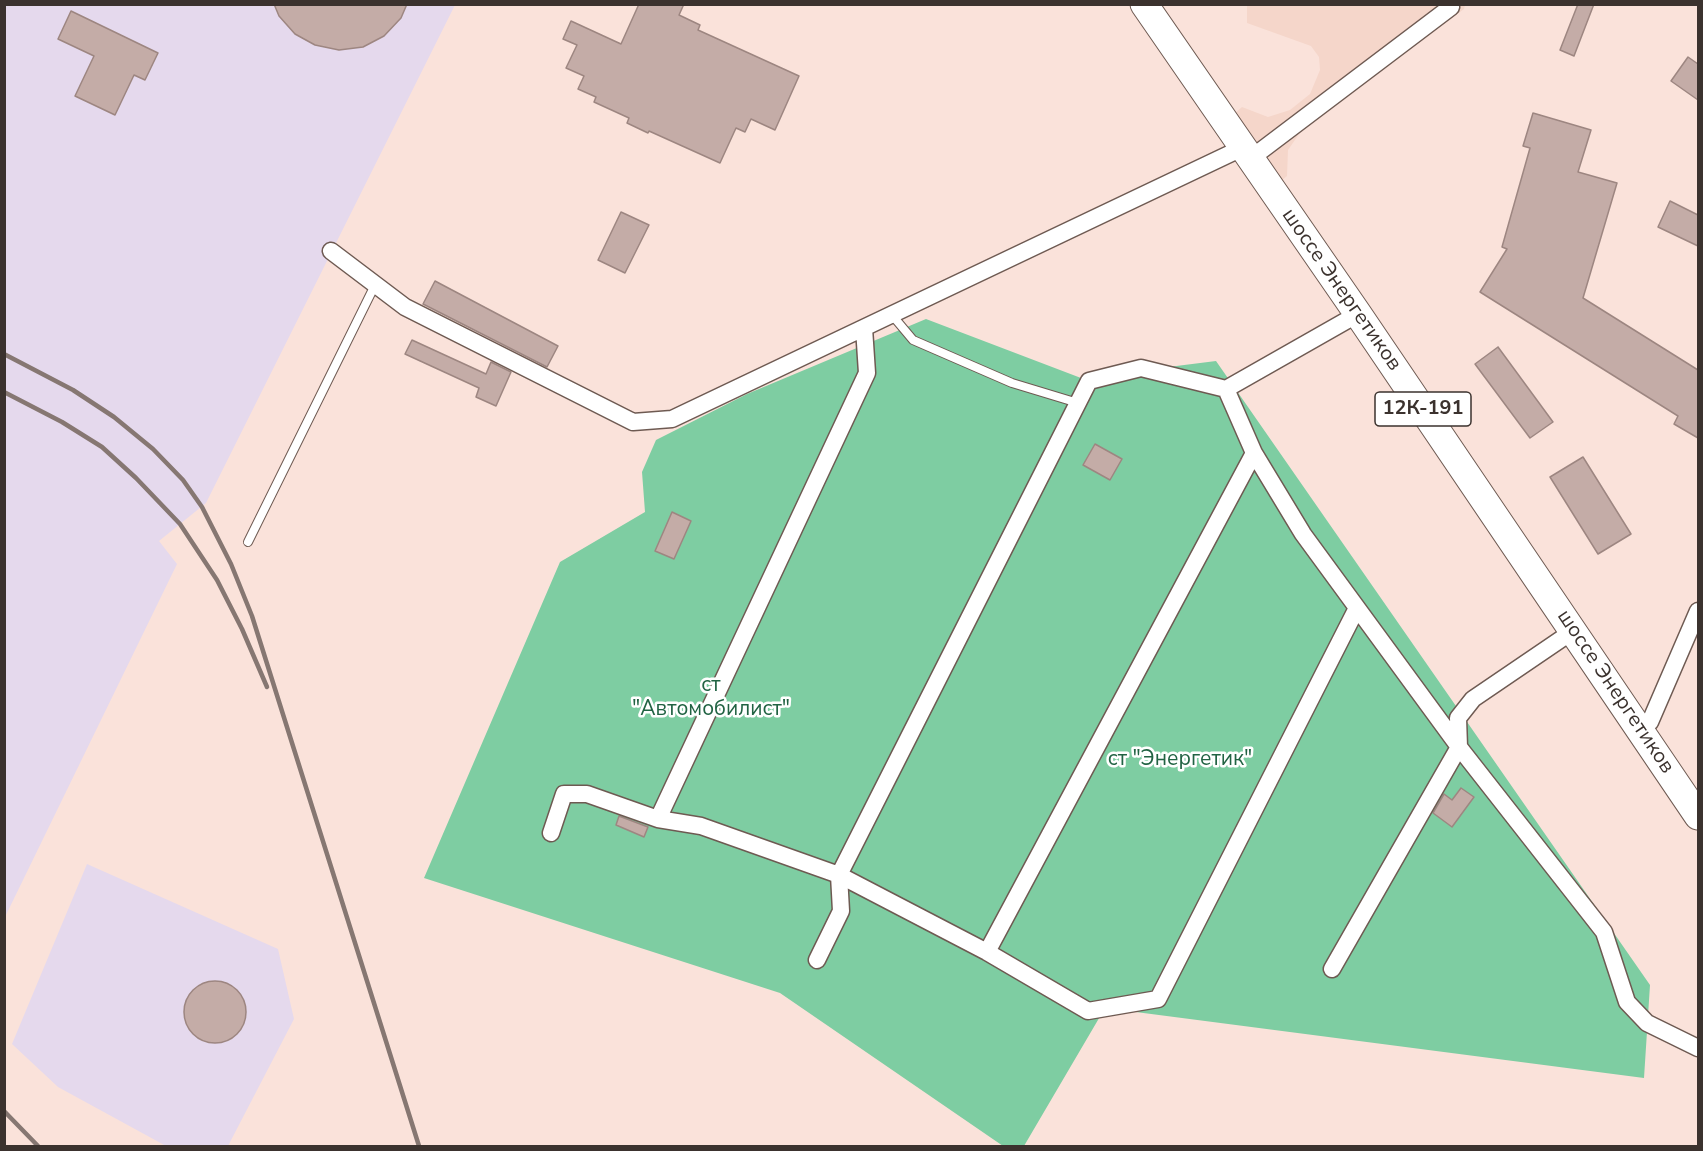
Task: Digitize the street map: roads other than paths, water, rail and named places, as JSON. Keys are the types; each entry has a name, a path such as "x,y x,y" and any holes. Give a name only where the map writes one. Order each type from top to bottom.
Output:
{"main road":[{"name":"шоссе Энергетиков","path":"1144,4 1697,811"}],"street":[{"path":"332,251 405,307 633,422 672,419 892,315 1246,154 1451,7"},
{"path":"817,960 841,911 839,875 1089,381 1141,368 1226,389 1358,314"},
{"path":"657,819 867,373 864,328"},
{"path":"1226,389 1254,453 1303,534 1459,747 1604,932 1627,1002 1647,1023 1698,1048"},
{"path":"987,952 1254,453"},
{"path":"551,833 564,794 587,794 657,819 701,826 839,875 987,952 1088,1011 1158,999 1357,608"},
{"path":"1639,729 1650,722 1698,611"},
{"path":"1332,969 1459,747 1458,718 1473,699 1573,631"}],"lane":[{"path":"248,542 375,285"},
{"path":"892,315 913,340 1012,383 1078,403"}],"railway":[{"path":"4,354 73,390 114,417 153,449 183,480 202,507 231,564 252,616 419,1146"},
{"path":"4,392 62,422 102,447 136,478 180,524 217,580 242,629 267,687"},
{"path":"4,1111 38,1146"}],"park label":[{"name":"ст \"Автомобилист\"","path":"711,698"},
{"name":"ст \"Энергетик\"","path":"1180,760"}]}
